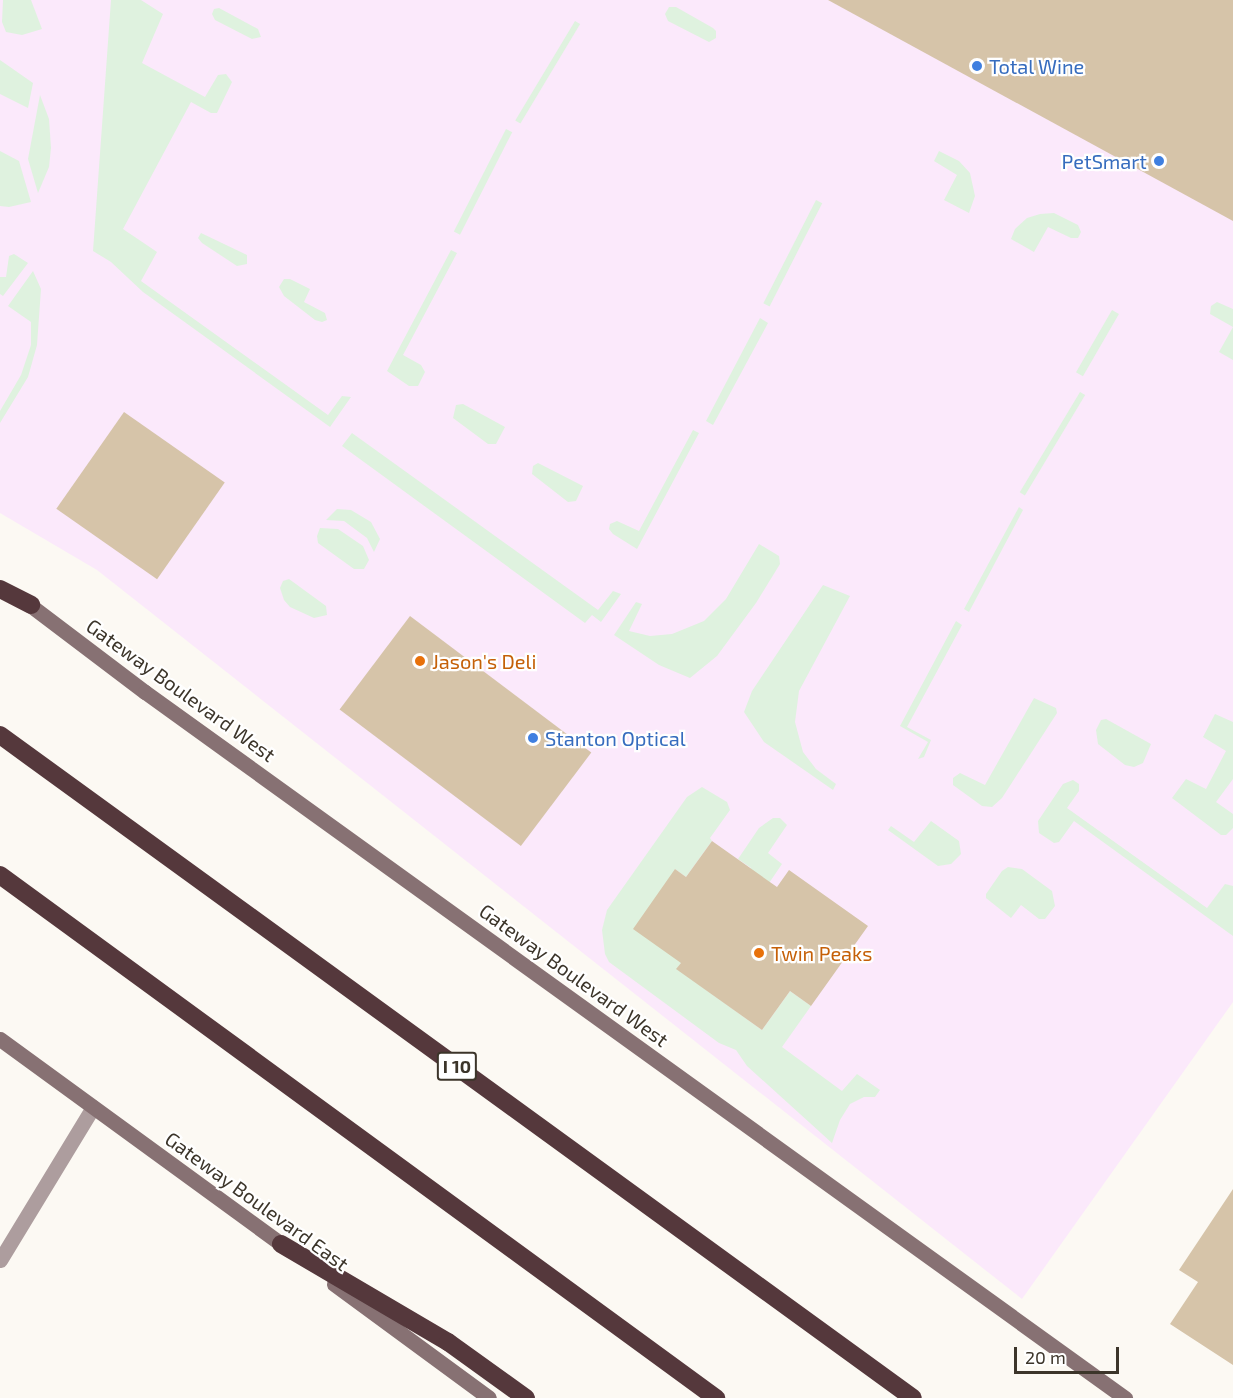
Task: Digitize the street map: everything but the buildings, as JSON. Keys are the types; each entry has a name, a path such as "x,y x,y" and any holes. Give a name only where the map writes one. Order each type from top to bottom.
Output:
{"highway":[{"path":"0,587 31,605"},
{"name":"I 10","path":"0,735 913,1398"},
{"path":"0,875 716,1398"},
{"path":"281,1244 448,1342 526,1398"}],"main road":[{"name":"Gateway Boulevard West","path":"31,605 165,706 1125,1398"},
{"name":"Gateway Boulevard East","path":"0,1040 489,1398"}],"street":[{"path":"0,1260 93,1107"}],"shaded area":[{"path":"0,0 1233,0 1233,1002 1022,1299 97,570 0,513"}],"green space":[{"path":"3,0 31,0 42,29 22,35 6,32 2,22"},
{"path":"111,0 141,0 163,14 142,63 205,97 218,75 226,74 232,82 217,113 211,113 191,102 123,229 157,252 141,281 328,415 342,396 351,397 330,427 143,292 111,262 93,251"},
{"path":"669,7 676,7 713,28 716,31 716,38 709,42 668,21 665,14"},
{"path":"219,8 258,29 261,37 252,39 215,20 212,14 214,9"},
{"path":"575,21 580,24 520,124 515,120"},
{"path":"0,60 33,83 28,108 0,94"},
{"path":"40,95 49,119 51,148 49,167 38,193 28,159"},
{"path":"506,129 512,132 460,235 454,231"},
{"path":"0,151 19,161 31,202 9,207 0,206"},
{"path":"939,151 959,161 970,173 975,196 969,213 944,200 957,175 934,161"},
{"path":"816,200 822,203 770,307 763,303"},
{"path":"1054,213 1078,225 1081,232 1078,238 1071,238 1048,227 1034,252 1011,239 1015,229 1027,218"},
{"path":"201,233 247,255 247,264 237,266 202,243 198,238"},
{"path":"451,250 457,253 403,355 421,365 425,372 418,386 409,386 387,371"},
{"path":"14,254 28,263 3,296 0,294 0,277 6,277 9,256"},
{"path":"33,271 41,289 37,345 28,377 0,423 0,411 21,375 31,345 31,322 8,306"},
{"path":"284,279 290,279 310,289 304,302 325,313 327,320 322,322 315,320 284,296 279,287"},
{"path":"1217,302 1233,309 1233,327 1210,314 1211,306"},
{"path":"1112,310 1119,314 1083,376 1076,372"},
{"path":"760,318 768,323 713,425 706,421"},
{"path":"1233,327 1233,360 1219,352"},
{"path":"1080,392 1085,395 1025,495 1020,492"},
{"path":"463,404 505,427 496,444 488,444 453,418 456,405"},
{"path":"693,430 699,433 637,549 613,534 609,529 610,524 617,521 639,531"},
{"path":"352,433 598,610 613,591 621,594 601,622 592,615 585,623 342,446"},
{"path":"538,463 583,486 576,501 568,502 532,474 533,466"},
{"path":"1019,507 1023,510 969,612 964,609"},
{"path":"337,509 351,510 371,522 380,539 374,552 367,538 344,521 326,520"},
{"path":"320,528 338,529 363,546 369,560 364,569 354,569 318,543 317,536"},
{"path":"759,544 779,556 780,564 756,603 717,656 690,678 659,665 614,635 636,602 642,604 629,631 650,636 672,634 704,621 726,599"},
{"path":"289,579 326,606 327,615 314,618 290,607 284,600 280,588 283,581"},
{"path":"823,585 850,596 799,691 795,722 803,752 816,769 836,784 833,790 764,742 744,712 752,691"},
{"path":"956,621 962,625 907,727 931,740 924,757 918,759 928,742 900,726"},
{"path":"1034,698 1056,708 1057,713 1002,798 992,807 982,806 953,785 953,778 960,773 985,785"},
{"path":"1215,714 1233,722 1233,779 1216,802 1233,814 1233,828 1226,835 1221,835 1172,798 1186,779 1206,789 1226,751 1203,737"},
{"path":"1106,719 1151,744 1143,763 1134,767 1125,765 1098,744 1096,730 1101,720"},
{"path":"1073,780 1079,784 1079,791 1067,808 1207,908 1225,884 1233,886 1233,936 1074,821 1059,842 1054,843 1039,833 1038,821 1063,784"},
{"path":"702,787 727,802 730,810 710,838 712,841 686,877 675,869 681,963 677,969 762,1030 790,991 811,1006 782,1047 842,1091 857,1074 880,1090 875,1097 864,1097 850,1104 840,1120 832,1143 747,1066 736,1050 719,1043 609,962 605,954 602,930 607,910 687,797"},
{"path":"773,818 780,818 787,825 768,853 782,864 767,886 748,873 751,868 738,859 759,828"},
{"path":"931,821 959,841 961,854 951,864 938,866 888,830 891,826 914,842"},
{"path":"1008,867 1022,869 1052,891 1055,906 1045,919 1039,919 1021,905 1011,918 986,898 986,894 1002,871"}],"place":[{"name":"Total Wine","path":"977,66"},
{"name":"PetSmart","path":"1159,161"},
{"name":"Jason's Deli","path":"420,661"},
{"name":"Stanton Optical","path":"533,738"},
{"name":"Twin Peaks","path":"759,953"}]}
